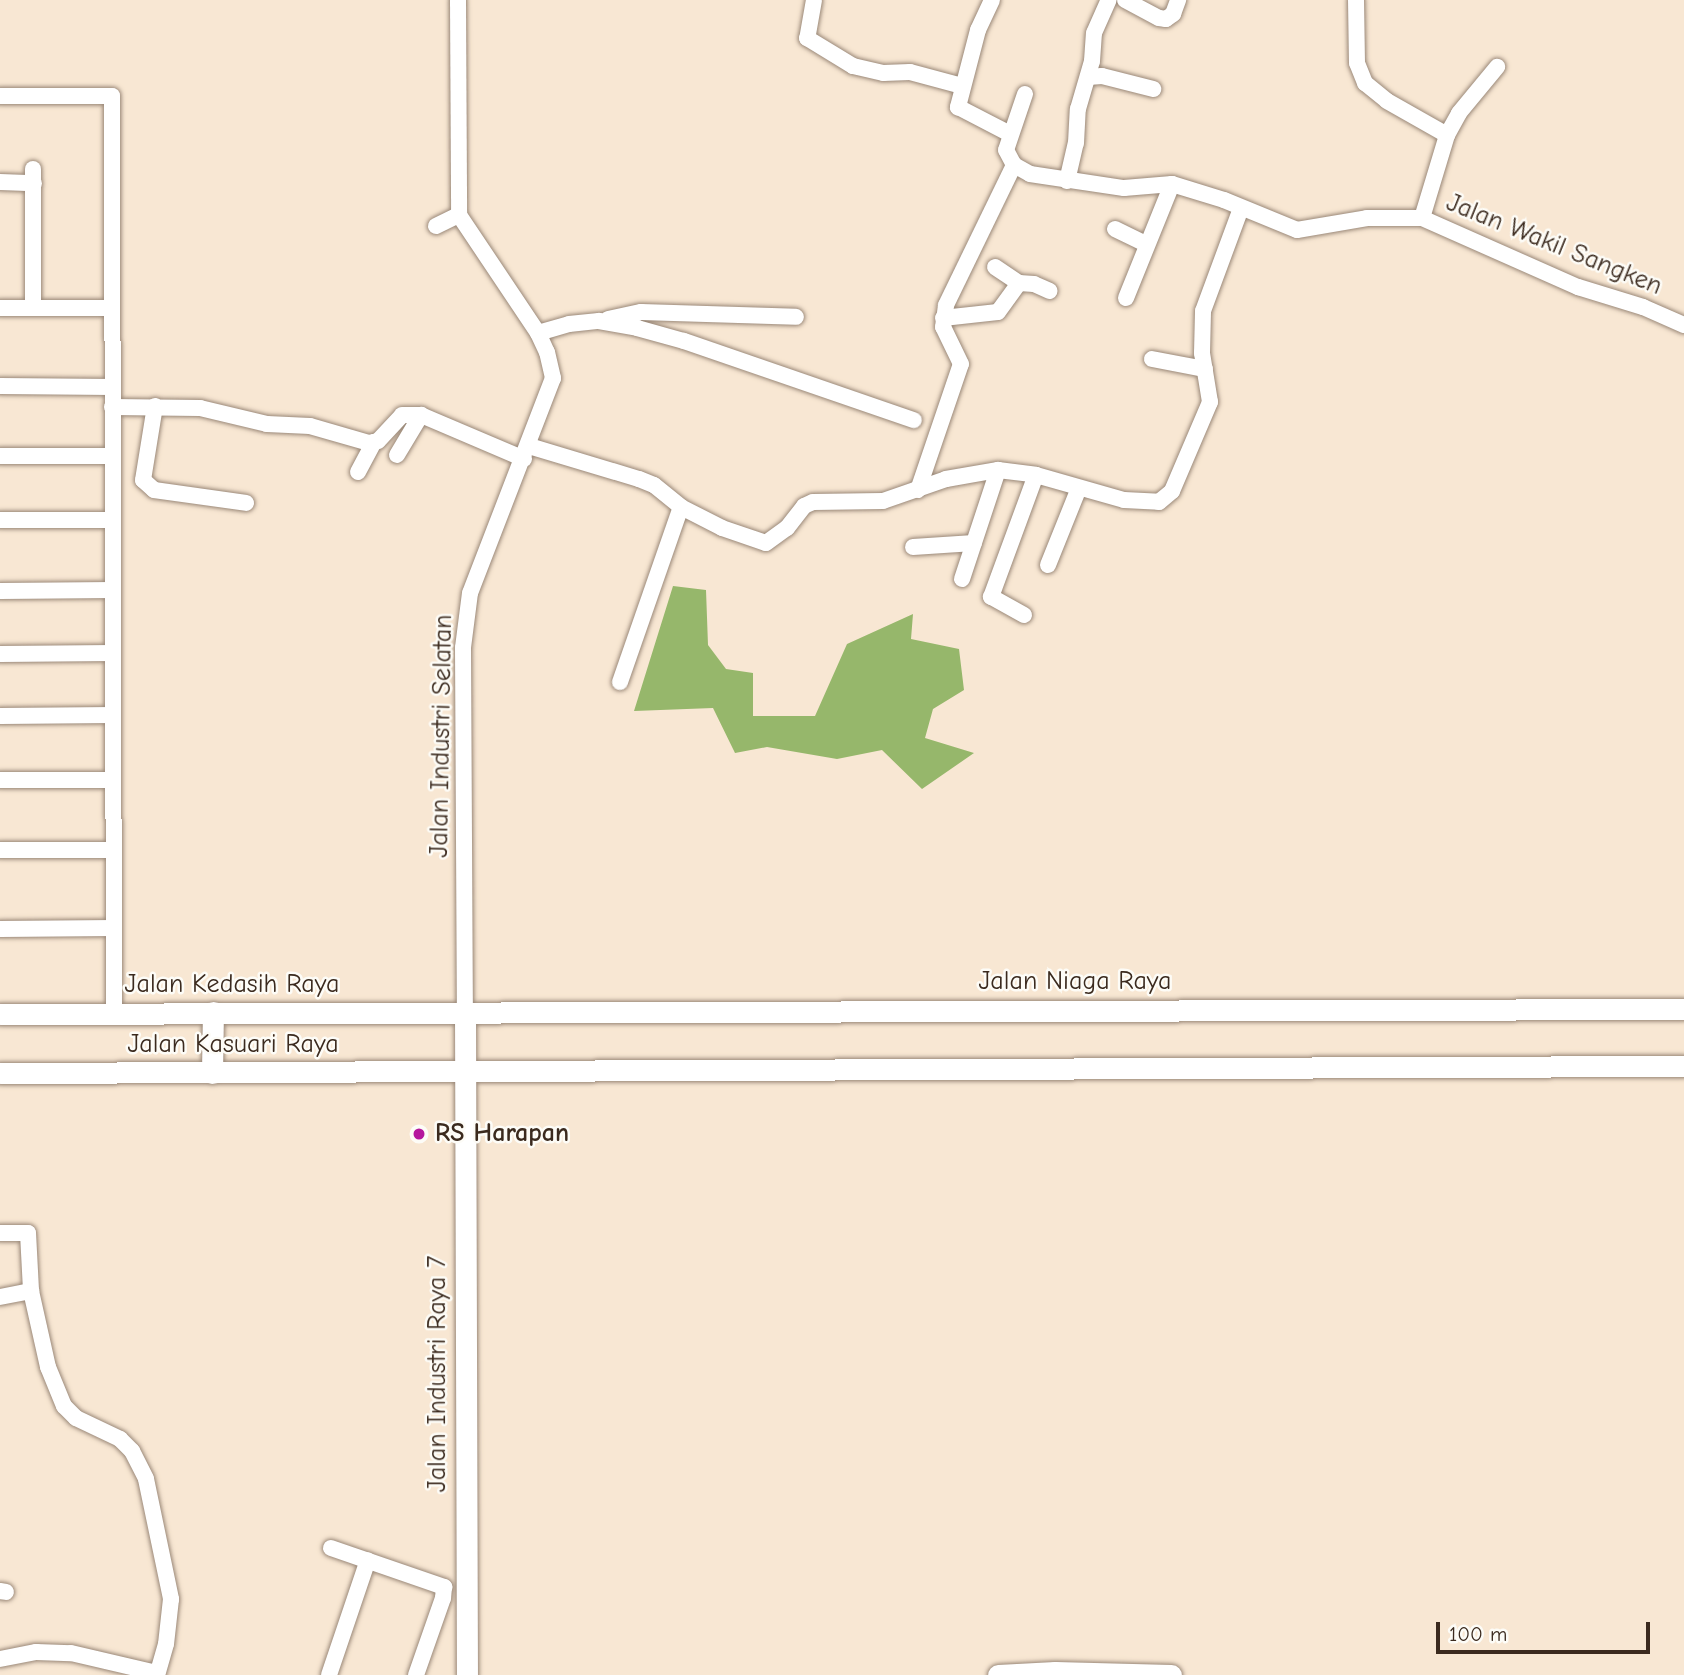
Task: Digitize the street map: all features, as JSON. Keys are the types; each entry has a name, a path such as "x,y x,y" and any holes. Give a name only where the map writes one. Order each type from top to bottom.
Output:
{"main road":[{"name":"Jalan Niaga Raya","path":"465,1011 1684,1009"},
{"name":"Jalan Kedasih Raya","path":"0,1014 465,1011"},
{"name":"Jalan Industri Raya 7","path":"465,1011 467,1675"},
{"path":"212,1073 214,1012"},
{"path":"467,1073 1684,1066"},
{"name":"Jalan Kasuari Raya","path":"0,1073 467,1073"},
{"path":"998,1675 1055,1672 1171,1675"}],"street":[{"path":"436,226 459,215 458,0"},
{"path":"814,0 807,38 853,66 883,74 910,72 962,86"},
{"path":"992,0 978,30 958,107 1010,134"},
{"path":"1067,181 1076,143 1078,109 1088,77 1094,33 1109,0"},
{"path":"1125,0 1166,19 1173,14 1178,0"},
{"path":"1356,0 1357,63 1364,83 1387,101 1447,135"},
{"path":"1422,218 1447,135 1460,113 1497,67"},
{"path":"1088,77 1102,76 1153,89"},
{"path":"1025,94 1006,150 1014,165 1030,174 1124,188 1172,184 1126,298"},
{"path":"0,96 112,96 114,1013"},
{"path":"918,490 961,364 947,337 943,318 967,258 1014,165"},
{"path":"0,182 34,176 33,307"},
{"name":"Jalan Wakil Sangken","path":"1172,184 1224,200 1297,230 1367,218 1422,218 1578,287 1643,307 1684,325"},
{"path":"358,472 374,442 402,415 421,415 527,452 639,479 654,485 681,508 722,528 766,543 787,527 804,506 813,502 883,501 969,473 998,470 1036,475 1079,488 1152,503 1159,502 1172,491 1210,402 1201,334 1203,311 1241,208"},
{"name":"Jalan Industri Selatan","path":"459,215 538,333 547,352 553,378 527,452 492,529 470,593 463,648 465,1011"},
{"path":"1115,229 1146,244"},
{"path":"995,267 1019,283 1034,284 1050,291"},
{"path":"943,318 998,312 1019,283"},
{"path":"0,308 112,309"},
{"path":"538,333 569,324 641,312 796,317"},
{"path":"599,321 684,341 914,420"},
{"path":"1152,359 1205,369"},
{"path":"0,386 113,387"},
{"path":"155,406 144,480 154,489 246,503"},
{"path":"113,407 200,408 267,424 310,426 374,442"},
{"path":"397,455 421,415"},
{"path":"0,456 113,456"},
{"path":"962,579 998,470"},
{"path":"1024,615 991,597 1036,475"},
{"path":"1048,565 1079,488"},
{"path":"620,682 653,580 681,508"},
{"path":"0,520 113,520"},
{"path":"913,547 974,543"},
{"path":"0,591 113,590"},
{"path":"0,654 113,653"},
{"path":"0,716 113,715"},
{"path":"0,780 113,780"},
{"path":"0,850 113,850"},
{"path":"0,929 114,928"},
{"path":"0,1233 29,1233 31,1291 48,1367 64,1406 76,1418 120,1440 132,1451 146,1479 171,1599 166,1644 157,1674 71,1653 36,1652 0,1659"},
{"path":"0,1297 31,1291"},
{"path":"331,1548 444,1587 443,1598 416,1675"},
{"path":"329,1675 368,1560"}],"green space":[{"path":"673,586 706,590 708,645 726,669 753,673 753,716 815,716 847,644 913,614 911,639 959,649 964,690 933,709 925,738 974,753 922,789 882,750 837,759 767,747 735,753 713,708 634,711"}],"place":[{"name":"RS Harapan","path":"419,1134"}]}
